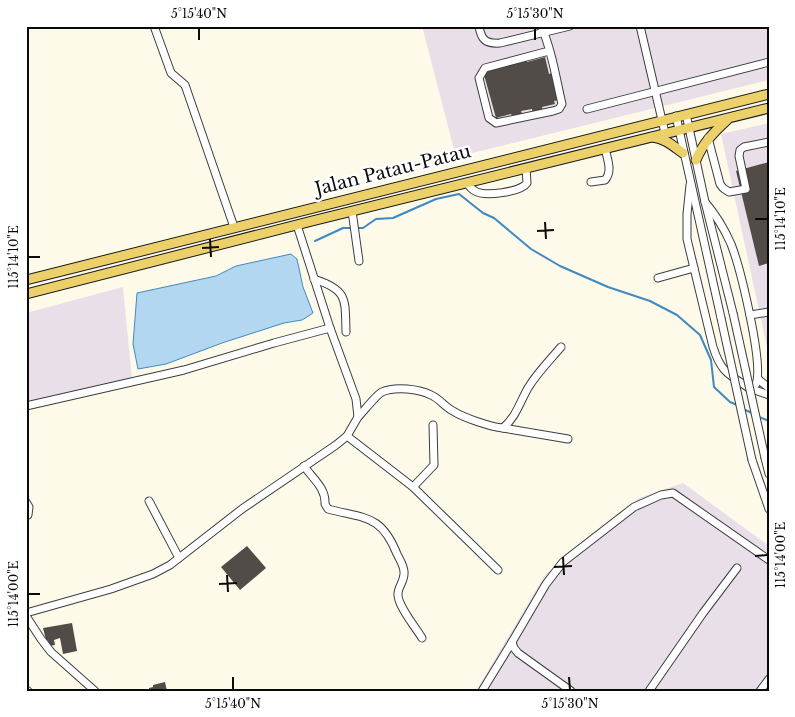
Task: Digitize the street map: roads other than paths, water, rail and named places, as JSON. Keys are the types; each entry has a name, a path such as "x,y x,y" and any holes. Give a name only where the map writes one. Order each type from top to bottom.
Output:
{"main road":[{"name":"Jalan Patau-Patau","path":"26,280 769,94"},
{"name":"Jalan Patau-Patau","path":"26,294 769,108"},
{"path":"696,160 701,147 708,138 730,118"},
{"path":"651,137 662,138 683,153"}],"street":[{"path":"154,26 171,73 185,85 234,227"},
{"path":"479,26 481,36 485,42 491,44 500,44 543,30 570,26"},
{"path":"640,26 666,133"},
{"path":"543,30 562,104 559,109 553,112 496,123 492,121 489,118 479,78 482,70 548,51"},
{"path":"587,109 769,62"},
{"path":"686,114 769,474"},
{"path":"676,116 752,460 769,508"},
{"path":"708,138 722,188 729,192 746,189 738,156 740,150 744,147 769,142"},
{"path":"591,182 608,178 609,170 605,148"},
{"path":"466,183 472,190 485,194 514,190 524,187 527,183 526,168"},
{"path":"690,185 687,239 718,363 727,373 749,388 769,395"},
{"path":"705,202 717,216 732,246 750,316 758,364 758,379 756,384 749,388"},
{"path":"352,211 359,262"},
{"path":"297,225 330,328 356,399 358,417"},
{"path":"658,278 694,268"},
{"path":"314,279 330,284 339,290 344,299 346,309 346,332"},
{"path":"750,316 769,312"},
{"path":"26,406 184,370 330,328"},
{"path":"504,428 511,422 528,388 561,347"},
{"path":"758,379 769,388"},
{"path":"95,691 51,652 26,615 153,574 179,558 242,509 347,436 358,417 381,392 397,389 415,390 431,395 451,411 491,427 568,439"},
{"path":"413,487 434,465 433,425"},
{"path":"347,436 413,487 498,570"},
{"path":"304,466 322,488 325,495 324,504 328,509 370,519 386,532 392,540 405,570 404,580 398,594 400,602 422,638"},
{"path":"482,691 546,584 563,562 634,507 661,494 673,493 678,495 769,560"},
{"path":"150,501 179,558"},
{"path":"26,502 29,507 28,515 26,516"},
{"path":"649,691 736,568"},
{"path":"512,642 518,653 571,691"},
{"path":"764,689 769,679"}],"water":[{"path":"291,254 297,259 303,287 313,313 302,320 284,323 222,343 166,364 138,369 133,344 137,293 216,276 236,266"}],"waterway":[{"path":"357,228 363,228 376,219 393,218 436,199 459,194 483,213 494,218 531,249 560,266 608,287 650,301 677,315 700,335 711,360 714,387 730,402 737,405"},
{"path":"315,241 343,228 352,228"},
{"path":"743,409 752,413"},
{"path":"759,417 769,421"}]}
